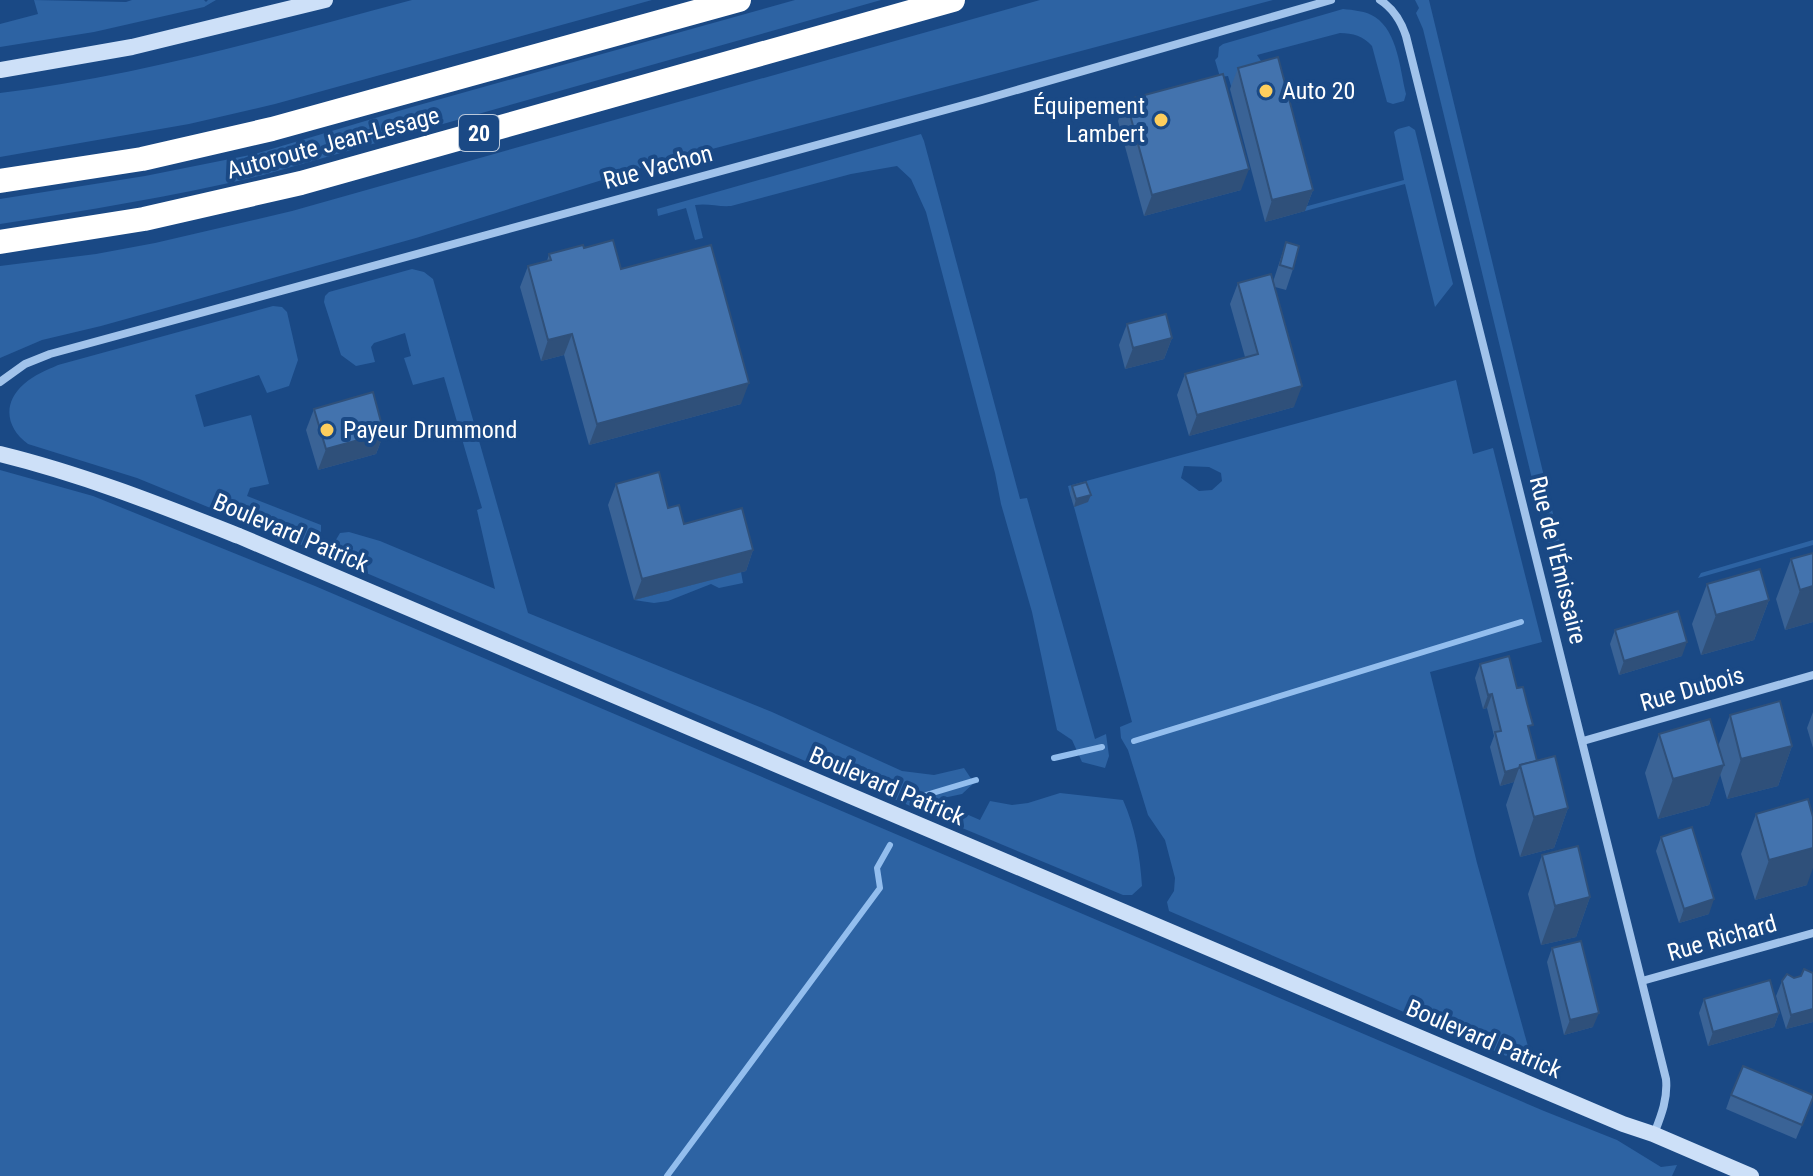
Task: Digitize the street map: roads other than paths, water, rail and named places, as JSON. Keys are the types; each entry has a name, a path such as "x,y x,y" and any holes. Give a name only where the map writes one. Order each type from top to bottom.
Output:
{"highway":[{"name":"Autoroute Jean-Lesage","path":"0,181 97,167 210,145 336,113 739,0"},
{"name":"Autoroute Jean-Lesage","path":"0,242 144,219 257,194 953,0"}],"street":[{"path":"0,70 132,47 325,0"},
{"name":"Rue Vachon","path":"0,382 13,371 50,354 982,100 1331,0"},
{"name":"Rue de l'Émissaire","path":"1382,1 1398,17 1406,36 1667,1085 1662,1112 1653,1134"},
{"name":"Boulevard Patrick","path":"0,454 110,486 239,536 1751,1176"},
{"name":"Rue Dubois","path":"1583,741 1813,675"},
{"name":"Rue Richard","path":"1642,981 1813,933"}],"waterway":[{"path":"1134,741 1521,622"},
{"path":"1054,758 1102,747"},
{"path":"926,795 976,780"},
{"path":"667,1176 880,888 877,868 890,845"}],"place":[{"name":"Auto 20","path":"1266,91"},
{"name":"Équipement Lambert","path":"1161,120"},
{"name":"Payeur Drummond","path":"327,430"}]}
